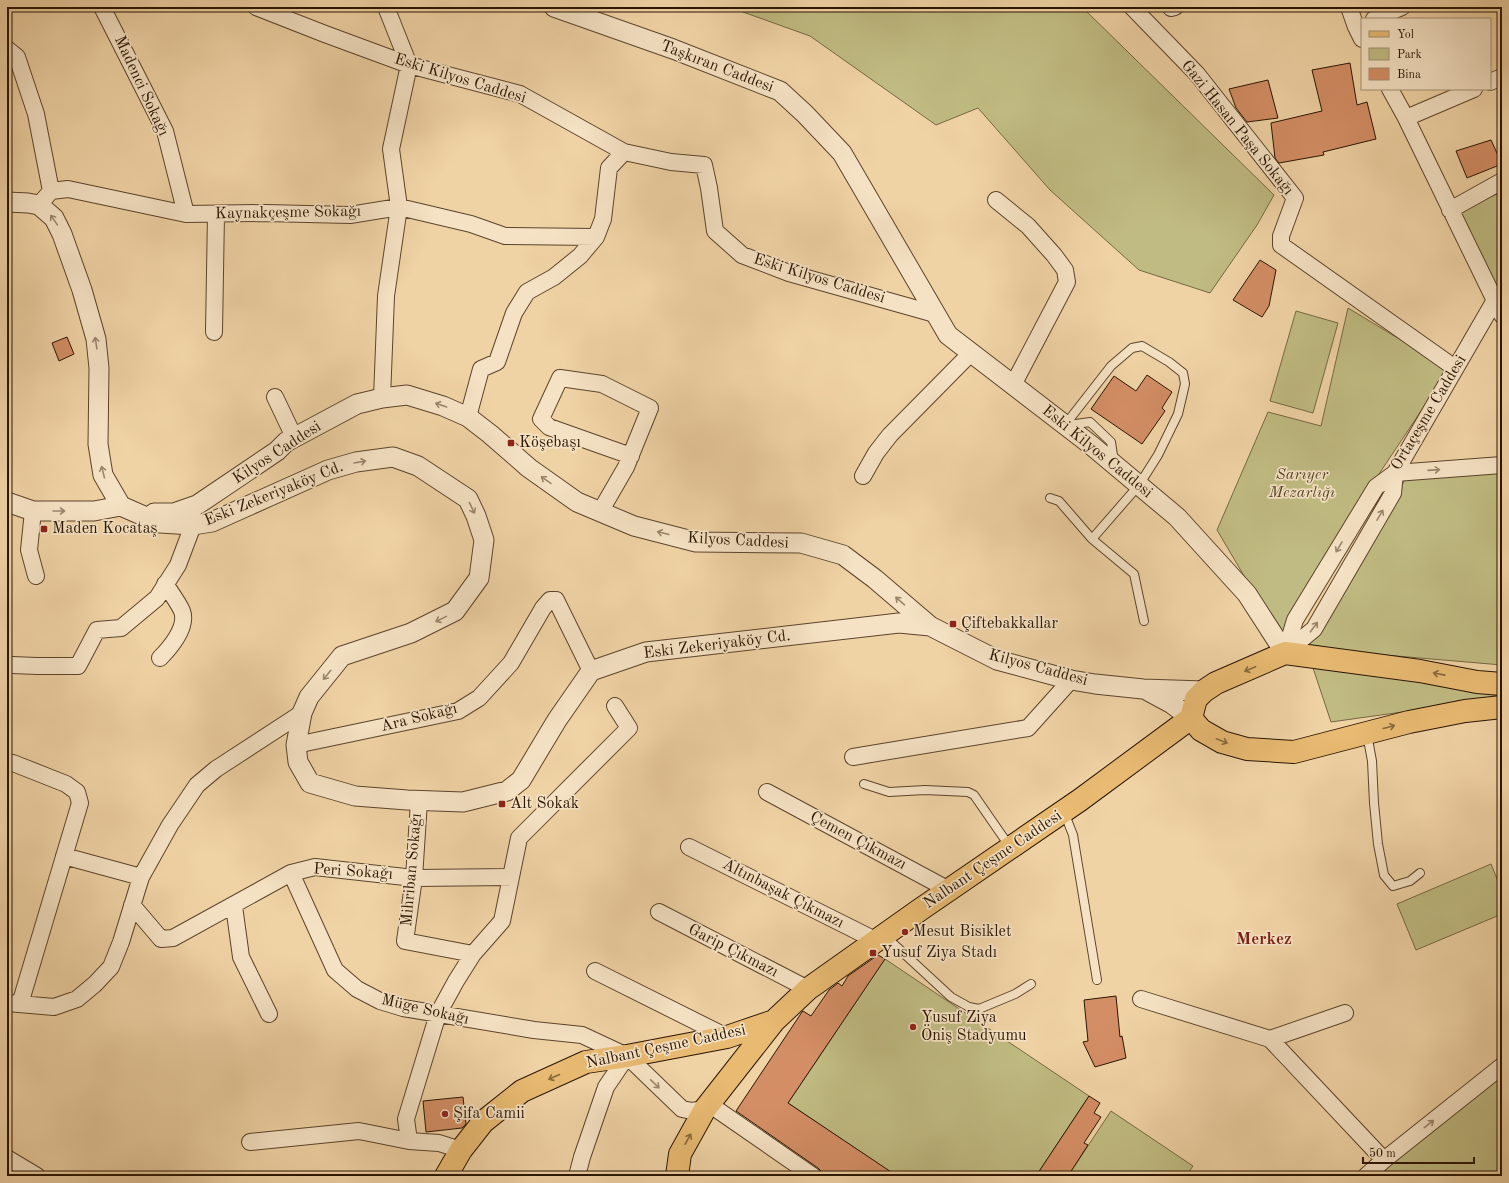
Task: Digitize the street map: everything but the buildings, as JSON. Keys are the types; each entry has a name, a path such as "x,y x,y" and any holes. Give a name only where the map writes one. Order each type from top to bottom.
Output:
{"main road":[{"path":"1502,684 1477,682 1420,671 1285,652 1216,683 1204,691 1196,699 1191,718 1201,730 1222,742 1248,749 1294,752 1409,722 1465,711 1502,707"},
{"path":"1465,711 1480,694 1477,682"},
{"name":"Nalbant Çeşme Caddesi","path":"446,1176 461,1150 483,1122 522,1091 586,1062 627,1056 727,1037 774,1021 808,989 1064,811 1191,718"},
{"path":"677,1176 680,1154 707,1106 774,1021"},
{"path":"727,1037 737,1045 740,1061 734,1073"}],"street":[{"name":"Madenci Sokağı","path":"102,7 165,131 186,214"},
{"name":"Eski Kilyos Caddesi","path":"256,7 409,65 520,94 624,152 671,162 704,165 715,231 742,255 789,273 935,314 948,335 1065,425 1177,517 1247,594 1285,652"},
{"path":"382,398 386,296 399,207 391,149 409,65 386,7"},
{"name":"Taşkıran Caddesi","path":"554,7 673,49 780,91 805,114 842,153 935,314"},
{"name":"Gazi Hasan Paşa Sokağı","path":"1132,7 1196,74 1295,198 1281,236 1281,245 1455,368"},
{"path":"1349,7 1360,30"},
{"path":"1376,18 1402,7"},
{"path":"7,49 17,57 36,114 52,191 39,205"},
{"path":"1491,82 1502,77"},
{"path":"1391,90 1406,118 1450,210 1498,299 1502,315"},
{"path":"1406,118 1472,90"},
{"path":"468,417 482,369 497,362 514,313 527,292 554,277 575,260 596,237 603,220 609,168 624,152"},
{"path":"1450,210 1502,181"},
{"name":"Kaynakçeşme Sokağı","path":"52,191 68,189 186,214 350,215 399,207 471,224 505,236 596,237"},
{"path":"996,200 1028,226 1054,255 1065,270 1067,282 1013,386"},
{"path":"7,202 39,205 54,218 62,234 82,290 94,332 99,368 98,444 103,475 121,506 94,511 33,511 7,502"},
{"path":"214,332 216,214"},
{"name":"Ortaçeşme Caddesi","path":"1285,652 1295,620 1376,487 1395,473 1455,368 1498,299"},
{"path":"863,476 876,453 890,435 971,353"},
{"path":"600,512 626,467 631,456 650,408 602,384 560,378 541,419 549,427 631,456"},
{"name":"Kilyos Caddesi","path":"121,506 139,514 153,512 174,513 197,505 270,456 294,437 357,404 382,398 407,395 443,406 468,417 529,468 577,502 634,526 696,542 801,543 843,555 875,579 930,626 996,660 1071,680 1143,689"},
{"path":"275,397 294,437"},
{"name":"Eski Zekeriyaköy Cd.","path":"139,514 160,523 193,525 212,522 328,470 356,462 394,457 418,466 468,499 476,516 484,540 479,578 455,611 412,633 342,656 309,697 302,713 296,744 298,762 310,784 355,796 463,802 507,791 520,780 557,720 591,671 646,652 899,623 930,626"},
{"path":"1395,473 1502,465"},
{"path":"33,511 29,550 36,576"},
{"path":"12,665 78,666 96,630 121,628 157,598 178,565 193,525"},
{"path":"160,658 173,644 182,626 183,612 165,584"},
{"name":"Ara Sokağı","path":"296,744 458,711 479,698 511,663 543,608 550,600 556,600 591,671"},
{"path":"853,757 1028,728 1071,680"},
{"path":"1143,689 1204,691"},
{"path":"1143,689 1172,704 1191,718"},
{"path":"409,1141 406,1119 438,1014 473,954 502,921 519,838 629,728 615,706"},
{"path":"13,763 66,784 77,792 80,803 64,856 10,1005 54,1007 77,999 96,984 111,967 121,942 141,877 170,825 197,785 216,769 302,713"},
{"name":"Çemen Çıkmazı","path":"767,792 949,890"},
{"name":"Mihriban Sokağı","path":"419,800 414,878 405,942 473,954"},
{"name":"Altınbaşak Çıkmazı","path":"689,847 880,938"},
{"path":"64,856 141,877"},
{"name":"Peri Sokağı","path":"132,905 161,939 174,938 291,873 315,866 414,878 511,877"},
{"name":"Müge Sokağı","path":"291,873 336,970 357,989 380,1002 403,1008 534,1030 582,1035 627,1056 682,1109 692,1111 707,1106"},
{"path":"234,906 241,957 269,1014"},
{"name":"Garip Çıkmazı","path":"659,912 808,989"},
{"path":"595,971 727,1037"},
{"path":"1141,999 1270,1039 1384,1160"},
{"path":"1270,1039 1345,1013"},
{"path":"582,1035 586,1062"},
{"path":"577,1176 582,1156 606,1087 627,1056"},
{"path":"1366,1176 1502,1066"},
{"path":"707,1106 813,1176"},
{"path":"250,1142 359,1131 409,1141 439,1143 461,1150"},
{"path":"7,1158 37,1176"}],"lane":[{"path":"1065,425 1111,366 1132,348 1142,346 1169,362 1183,373 1185,384 1178,414 1158,455 1139,485 1092,539"},
{"path":"1050,498 1059,501 1092,539 1134,574 1144,621"},
{"path":"1367,733 1372,761 1378,844 1384,875 1393,886 1410,881 1420,872"},
{"path":"864,784 889,792 925,790 968,792 974,795 1010,848"},
{"path":"1064,811 1073,835 1097,980"},
{"path":"880,938 951,997 969,1007 979,1009 1015,994 1031,984"}],"green space":[{"path":"729,7 1082,7 1274,195 1257,225 1210,293 1139,270 1050,190 978,108 936,125 810,36"},
{"path":"1502,192 1502,295 1497,296 1454,211"},
{"name":"Sarıyer Mezarlığı","path":"1348,308 1449,369 1363,498 1283,642 1217,530 1268,412 1321,426"},
{"path":"1296,311 1338,323 1313,413 1270,401"},
{"path":"1502,473 1502,665 1303,648 1316,636 1406,478"},
{"path":"1310,659 1502,679 1502,698 1331,722"},
{"path":"1491,864 1502,891 1502,914 1416,950 1397,904"},
{"name":"Yusuf Ziya Öniş Stadyumu","path":"885,959 1089,1096 1036,1176 897,1176 788,1103"},
{"path":"1502,1068 1502,1176 1371,1176"},
{"path":"1111,1111 1193,1166 1186,1176 1068,1176"}],"place":[{"name":"Köşebaşı","path":"511,443"},
{"name":"Maden Kocataş","path":"44,529"},
{"name":"Çiftebakkallar","path":"953,624"},
{"name":"Alt Sokak","path":"502,804"},
{"name":"Mesut Bisiklet","path":"905,932"},
{"name":"Yusuf Ziya Stadı","path":"873,953"},
{"name":"Yusuf Ziya Öniş Stadyumu","path":"913,1027"},
{"name":"Şifa Camii","path":"445,1114"}],"district":[{"name":"Merkez","path":"1264,939"}]}
